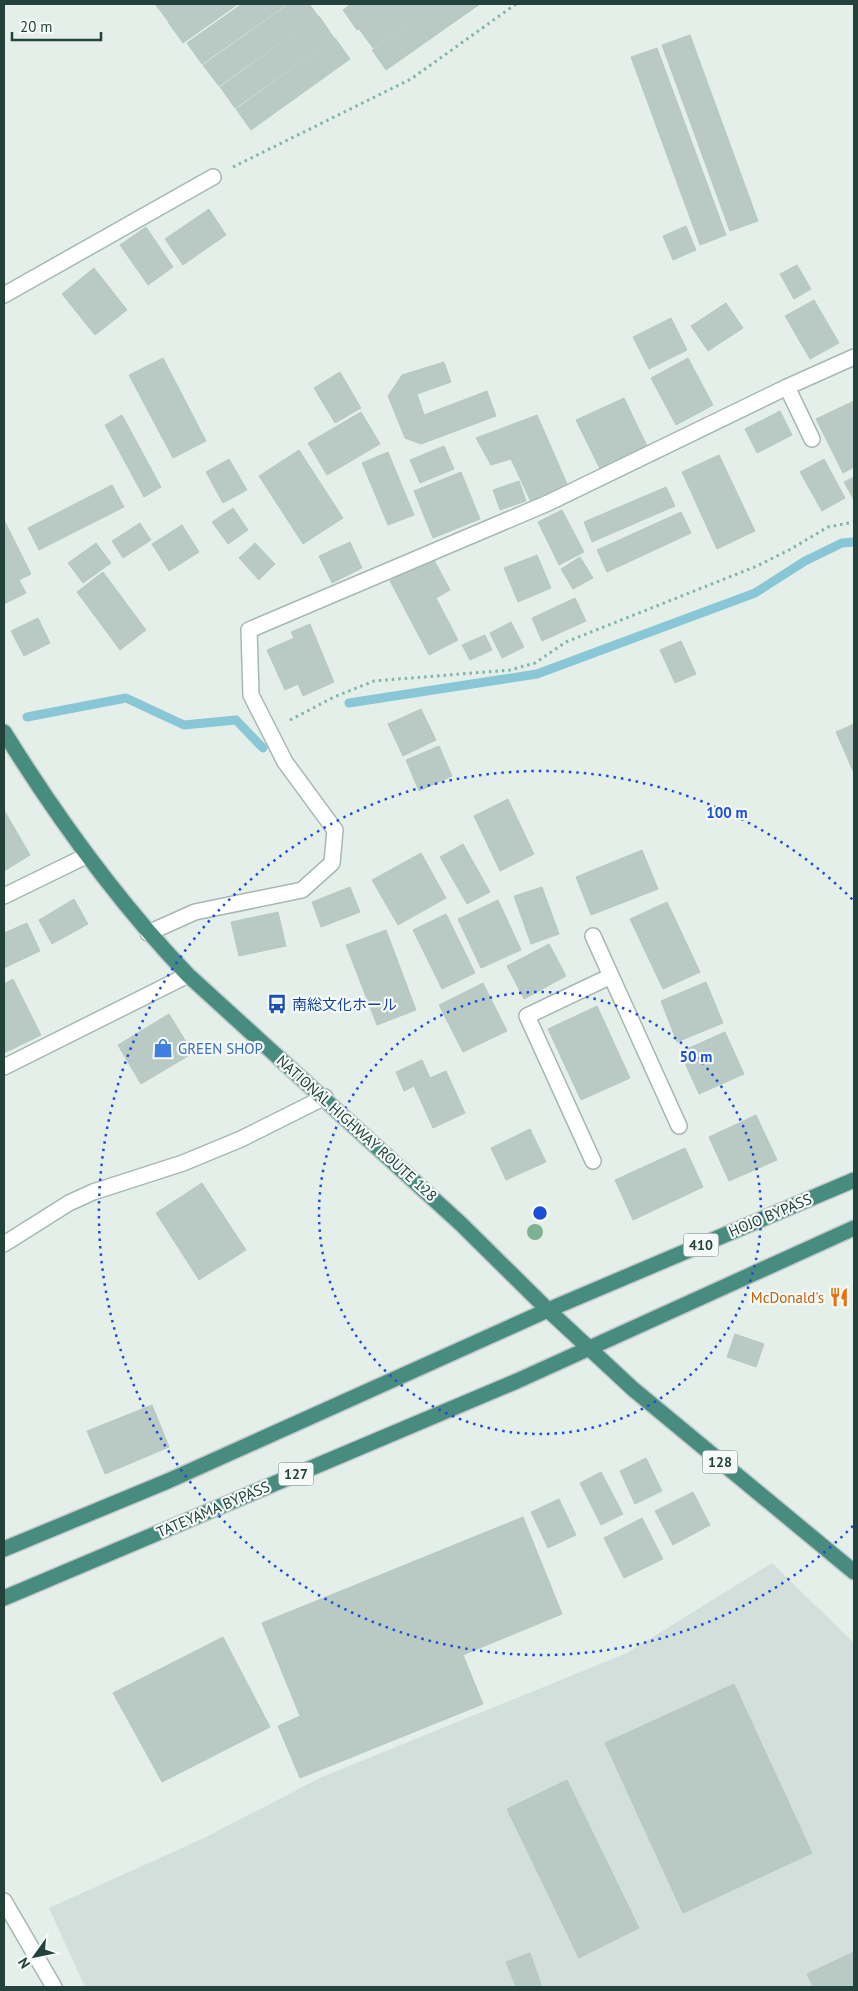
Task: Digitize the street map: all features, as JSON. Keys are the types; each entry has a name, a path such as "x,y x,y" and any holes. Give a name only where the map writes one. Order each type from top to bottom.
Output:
{"highway":[{"name":"NATIONAL HIGHWAY ROUTE 128","path":"4,732 31,778 86,856 148,933 188,975 325,1097 461,1224 548,1310"},
{"name":"HOJO BYPASS","path":"548,1310 854,1180"},
{"path":"588,1348 854,1228"},
{"name":"128","path":"548,1310 588,1348 687,1435 854,1572"},
{"path":"4,1549 168,1481 548,1310"},
{"name":"TATEYAMA BYPASS","path":"4,1598 517,1381 588,1348"}],"street":[{"path":"4,295 212,177"},
{"path":"148,933 195,912 302,890 332,863 335,830 285,762 251,695 249,630 548,503 787,387 854,357"},
{"path":"787,387 812,439"},
{"path":"4,896 86,856"},
{"path":"593,936 679,1126"},
{"path":"4,1067 188,975"},
{"path":"593,1161 527,1016 611,976"},
{"path":"4,1244 69,1203 92,1192 183,1163 241,1139 325,1097"},
{"path":"4,1900 54,1987"}],"path":[{"path":"212,177 412,79 516,4"},
{"path":"269,730 334,697 374,681 510,670 535,662 566,642 757,566 790,550 828,527 854,522"}],"shaded area":[{"path":"772,1563 854,1643 854,1987 85,1987 49,1908 204,1838 322,1777 627,1653"}],"building":[{"path":"155,4 192,4 168,21"},
{"path":"193,4 238,4 183,43 168,22"},
{"path":"242,4 287,4 202,64 187,43"},
{"path":"289,4 309,4 318,16 219,86 203,65"},
{"path":"351,4 394,4 357,30 343,10"},
{"path":"395,4 437,4 373,48 359,29"},
{"path":"438,4 480,4 386,70 372,50"},
{"path":"319,16 334,38 235,108 220,87"},
{"path":"690,35 758,221 730,231 662,45"},
{"path":"335,38 350,59 251,130 236,109"},
{"path":"657,48 726,235 700,245 631,57"},
{"path":"209,209 226,235 183,265 165,239"},
{"path":"686,226 696,250 673,260 663,236"},
{"path":"146,227 173,267 148,285 120,245"},
{"path":"797,265 811,289 794,299 780,274"},
{"path":"94,268 127,310 95,335 62,294"},
{"path":"814,300 839,343 810,359 785,316"},
{"path":"726,303 743,328 708,351 691,326"},
{"path":"671,318 687,350 649,369 633,337"},
{"path":"163,358 206,441 173,458 129,375"},
{"path":"688,358 713,405 676,425 651,378"},
{"path":"444,362 451,382 417,394 424,415 487,391 496,416 421,444 405,438 388,396 402,375"},
{"path":"340,372 361,408 335,423 314,388"},
{"path":"624,398 649,450 602,473 576,420"},
{"path":"854,401 854,467 843,473 816,419"},
{"path":"780,411 792,435 757,453 745,429"},
{"path":"361,412 380,444 327,475 308,443"},
{"path":"122,415 161,487 144,497 105,425"},
{"path":"537,415 568,486 532,504 511,459 491,465 476,438"},
{"path":"444,446 454,469 420,483 410,460"},
{"path":"299,450 343,518 303,544 259,476"},
{"path":"388,452 414,515 388,525 362,463"},
{"path":"719,455 755,531 717,549 682,472"},
{"path":"229,459 247,490 223,503 206,472"},
{"path":"824,459 845,498 822,511 800,472"},
{"path":"461,472 480,519 433,538 414,491"},
{"path":"854,477 854,500 844,482"},
{"path":"519,481 526,501 500,510 493,490"},
{"path":"112,485 124,507 39,550 28,528"},
{"path":"666,487 675,506 592,542 584,522"},
{"path":"233,508 248,530 228,544 212,522"},
{"path":"562,510 584,552 559,565 538,522"},
{"path":"681,512 691,533 607,572 597,550"},
{"path":"4,520 31,574 19,580 26,593 4,604"},
{"path":"140,523 151,540 123,558 112,541"},
{"path":"182,525 199,552 169,571 152,544"},
{"path":"350,542 362,568 332,583 319,556"},
{"path":"96,543 111,563 83,583 68,563"},
{"path":"255,543 275,564 259,580 239,558"},
{"path":"537,555 551,588 518,602 504,568"},
{"path":"580,557 593,578 573,589 561,569"},
{"path":"433,558 450,590 436,598 458,640 429,655 390,581"},
{"path":"103,572 146,630 120,650 77,592"},
{"path":"575,598 586,621 542,641 532,618"},
{"path":"38,618 50,643 24,656 11,631"},
{"path":"511,622 524,647 502,658 490,633"},
{"path":"310,624 334,682 303,696 298,684 285,690 267,650 294,638 291,632"},
{"path":"485,635 492,650 470,660 462,645"},
{"path":"681,641 696,674 675,683 660,650"},
{"path":"421,709 436,740 403,756 388,724"},
{"path":"854,724 854,773 836,732"},
{"path":"439,746 452,776 419,791 406,760"},
{"path":"508,799 534,854 500,871 474,816"},
{"path":"4,810 30,855 4,871"},
{"path":"463,844 490,892 467,904 440,857"},
{"path":"642,850 658,889 591,915 576,877"},
{"path":"421,853 446,898 398,925 372,880"},
{"path":"350,887 360,912 321,927 312,902"},
{"path":"542,887 559,934 531,944 514,896"},
{"path":"74,899 88,924 52,944 39,920"},
{"path":"498,900 521,950 481,968 458,919"},
{"path":"667,902 700,972 663,989 630,919"},
{"path":"278,912 286,946 239,956 231,922"},
{"path":"446,914 475,973 442,989 413,930"},
{"path":"27,923 40,951 4,968 4,933"},
{"path":"386,930 416,1010 377,1025 346,945"},
{"path":"549,944 566,976 524,999 507,966"},
{"path":"13,979 41,1035 4,1053 4,984"},
{"path":"706,982 723,1023 677,1042 661,1001"},
{"path":"483,983 507,1031 463,1052 439,1005"},
{"path":"597,1006 630,1078 581,1100 548,1029"},
{"path":"169,1014 193,1053 141,1084 118,1045"},
{"path":"725,1032 744,1074 699,1094 680,1052"},
{"path":"422,1060 430,1078 446,1071 465,1113 433,1128 414,1086 404,1091 396,1072"},
{"path":"756,1115 777,1160 729,1181 709,1137"},
{"path":"530,1129 546,1162 506,1180 491,1148"},
{"path":"685,1148 703,1187 633,1220 615,1180"},
{"path":"202,1183 246,1250 199,1280 156,1213"},
{"path":"735,1334 764,1344 756,1367 727,1357"},
{"path":"152,1405 169,1447 105,1474 87,1431"},
{"path":"646,1458 662,1491 635,1504 620,1471"},
{"path":"601,1472 623,1514 601,1525 580,1483"},
{"path":"693,1492 710,1525 673,1545 655,1511"},
{"path":"559,1499 576,1535 548,1548 531,1512"},
{"path":"523,1517 562,1614 463,1655 483,1704 300,1778 278,1726 300,1716 262,1623"},
{"path":"642,1518 663,1559 624,1578 604,1538"},
{"path":"223,1637 270,1727 162,1782 113,1693"},
{"path":"734,1684 812,1853 683,1913 605,1743"},
{"path":"567,1780 639,1928 579,1958 507,1809"},
{"path":"854,1952 854,1987 813,1987 807,1974"},
{"path":"530,1953 542,1987 516,1987 506,1962"}],"waterway":[{"path":"349,703 537,674 755,593 805,561 842,543 854,542"},
{"path":"27,717 126,698 184,725 236,720 263,748"}],"place":[{"name":"南総文化ホール","path":"277,1004"},
{"name":"GREEN SHOP","path":"163,1048"},
{"name":"McDonald's","path":"839,1297"}]}
